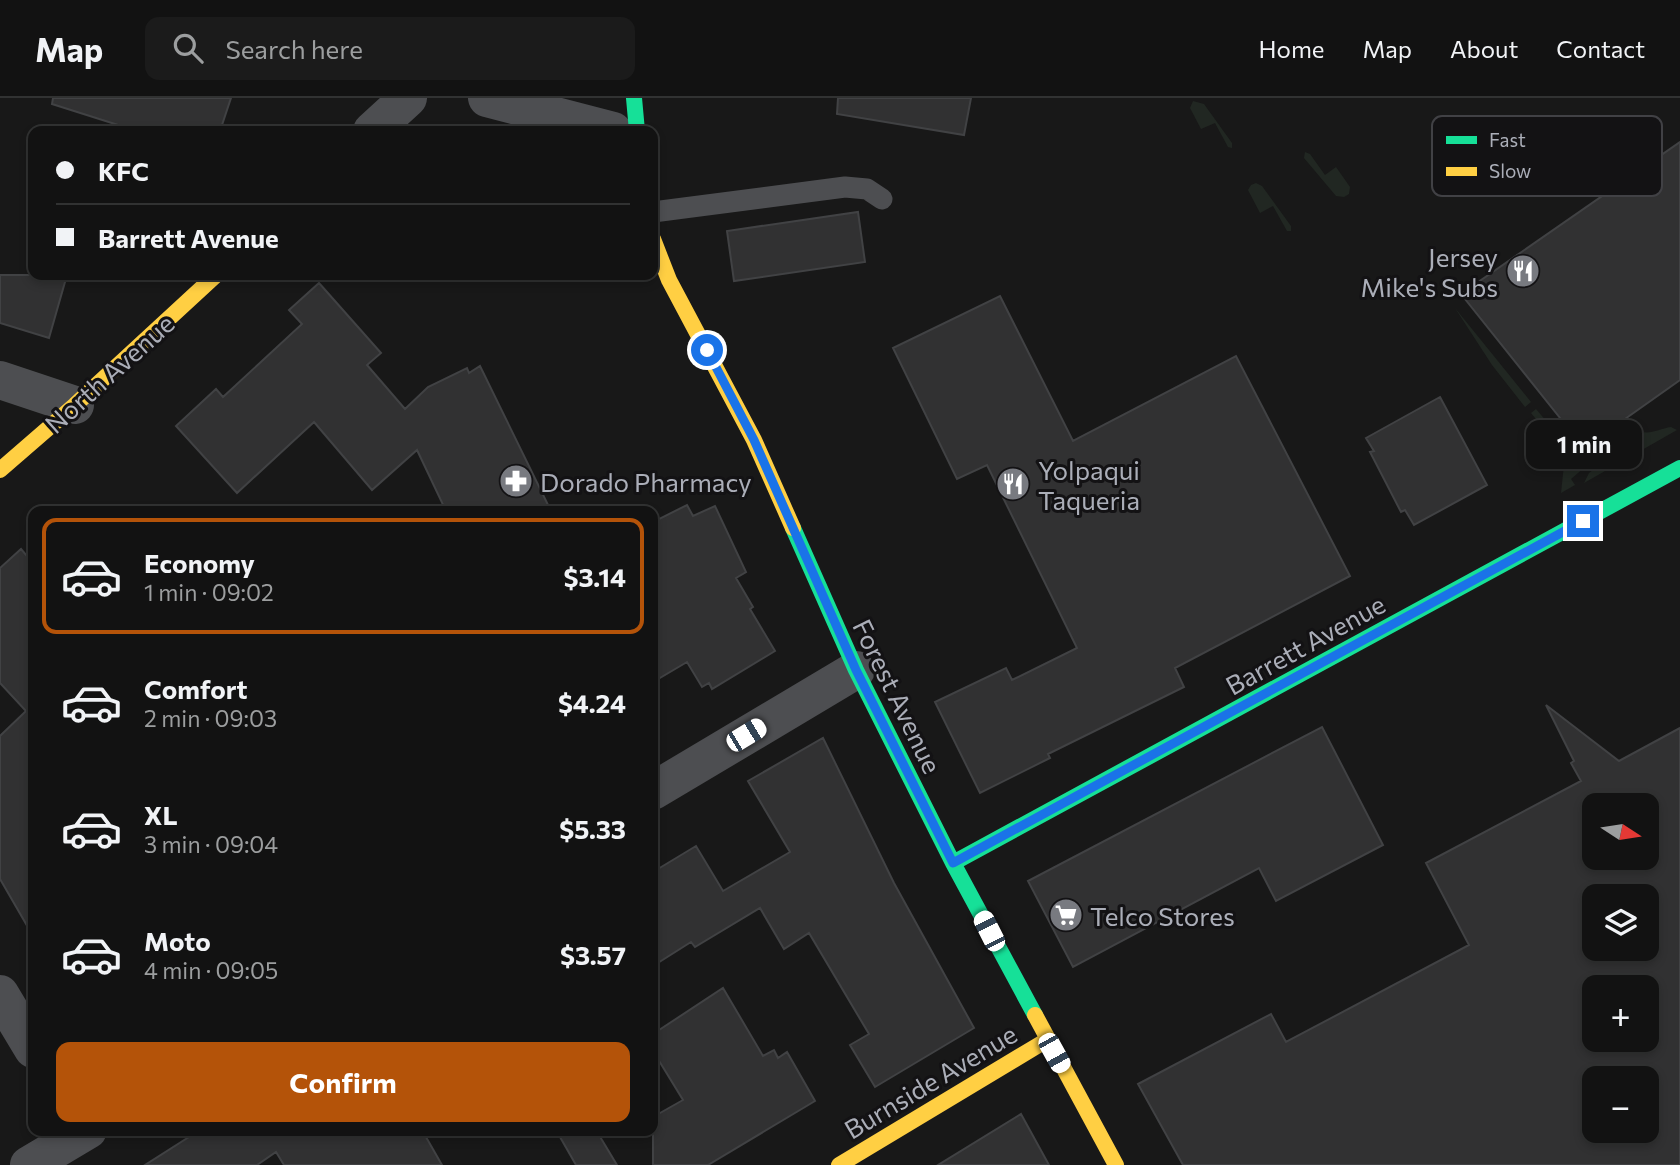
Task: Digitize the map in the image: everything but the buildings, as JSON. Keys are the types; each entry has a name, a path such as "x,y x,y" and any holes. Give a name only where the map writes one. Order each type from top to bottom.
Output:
{"street":[{"path":"377,126 408,98"},
{"path":"487,98 594,126"},
{"path":"634,98 637,126"},
{"name":"Forest Avenue","path":"658,253 668,280 754,440 856,670 953,863 1116,1165"},
{"name":"North Avenue","path":"0,470 211,280"},
{"path":"0,380 75,405"},
{"name":"Barrett Avenue","path":"953,863 1680,468"},
{"path":"658,788 856,670"},
{"path":"0,994 28,1041"},
{"name":"Burnside Avenue","path":"839,1165 1047,1040"},
{"path":"29,1165 77,1136"}],"lane":[{"path":"658,211 845,187 867,189 882,199"}],"shaded area":[{"path":"1193,101 1204,104 1232,143 1232,148 1228,147 1215,123 1201,129 1190,108"},
{"path":"1305,152 1310,154 1325,175 1336,167 1350,187 1349,194 1344,197 1336,196 1304,158"},
{"path":"1256,183 1262,186 1291,226 1291,231 1287,231 1273,206 1260,213 1248,190"},
{"path":"1455,308 1531,402 1525,407 1492,365"},
{"path":"1536,409 1585,467 1571,479 1575,485 1561,493 1565,455 1531,413"},
{"path":"1671,427 1677,430 1584,483 1589,473 1625,445 1621,438 1635,429 1648,432"}],"traffic: fast":[{"path":"634,98 637,126"},
{"path":"953,863 1680,468"},
{"path":"793,528 856,670 953,863 1035,1015"}],"traffic: slow":[{"path":"658,252 669,280 754,440 793,528"},
{"path":"0,470 211,280"},
{"path":"1035,1015 1116,1165"},
{"path":"839,1165 1047,1040"}],"place":[{"name":"Jersey Mike's Subs","path":"1523,271"},
{"name":"Dorado Pharmacy","path":"516,481"},
{"name":"Yolpaqui Taqueria","path":"1013,484"},
{"name":"Telco Stores","path":"1066,915"}],"route":[{"path":"707,350 754,440 856,670 953,863 1583,521"}]}
